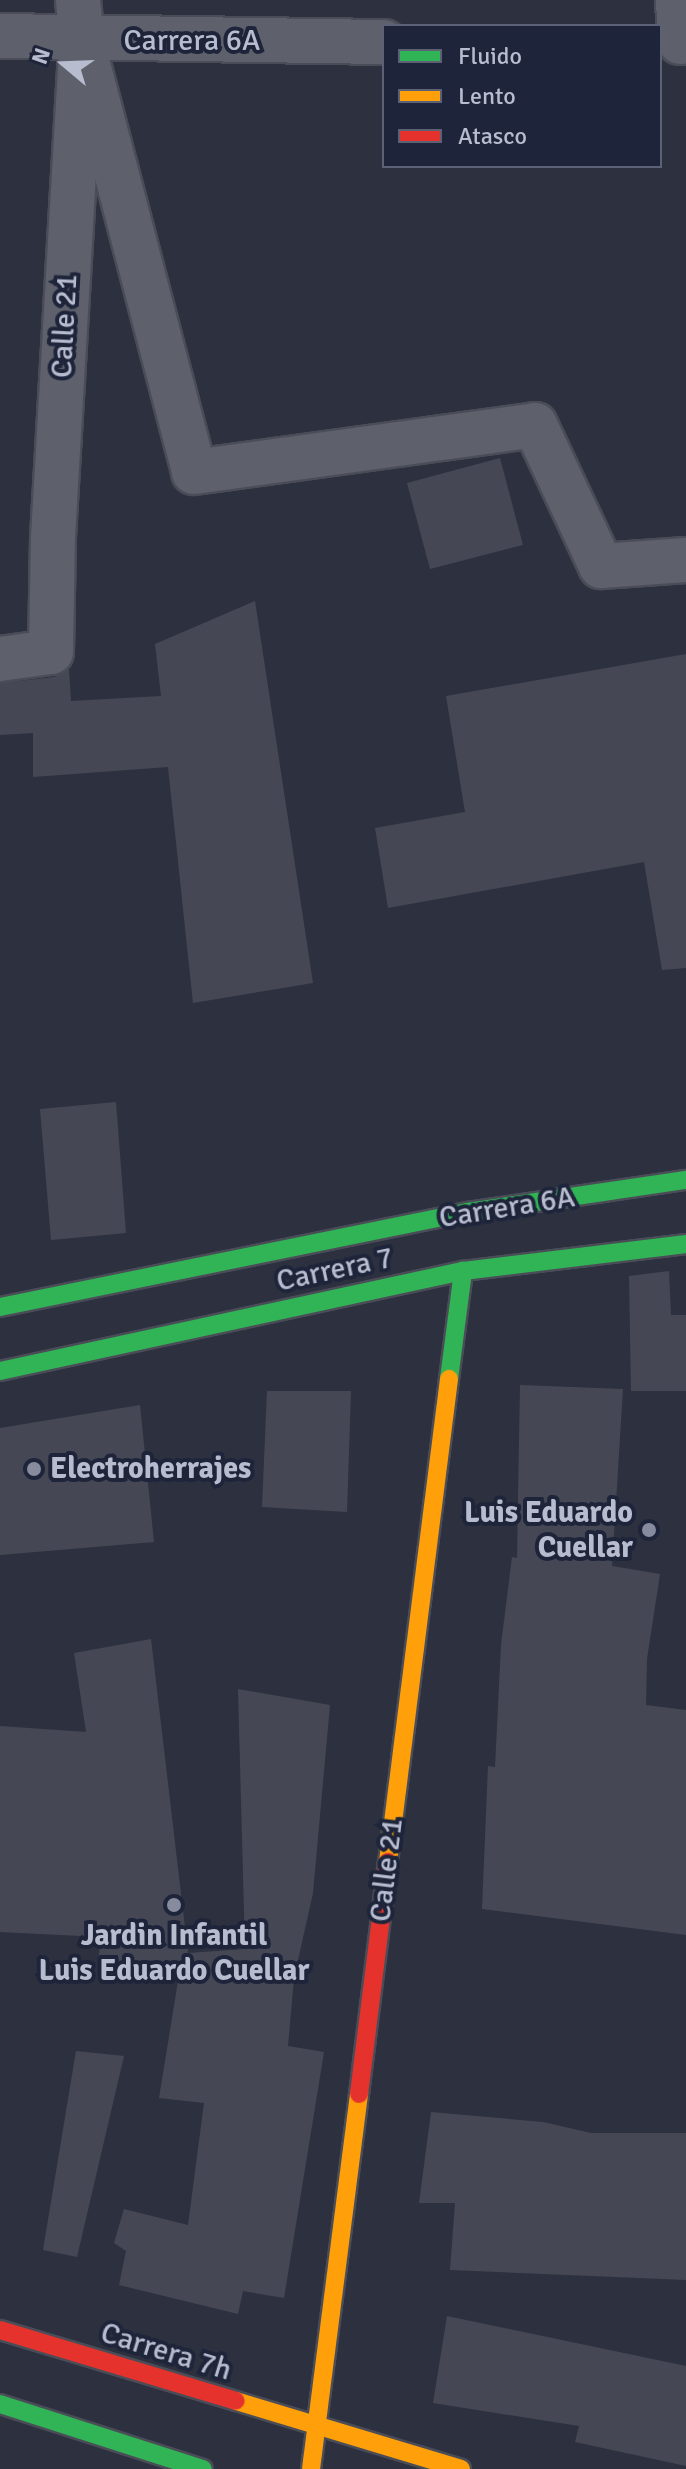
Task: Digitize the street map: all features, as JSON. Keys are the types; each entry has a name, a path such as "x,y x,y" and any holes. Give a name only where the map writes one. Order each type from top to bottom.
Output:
{"street":[{"name":"Carrera 6A","path":"0,36 80,20 382,42"},
{"path":"80,20 194,472 535,425 601,566 686,560"},
{"name":"Calle 21","path":"0,659 51,652 80,20"},
{"name":"Carrera 6A","path":"0,1307 468,1212 686,1180"},
{"name":"Carrera 7","path":"0,1371 463,1271 686,1244"},
{"name":"Calle 21","path":"311,2469 463,1271"},
{"name":"Carrera 7h","path":"0,2330 316,2427"},
{"path":"0,2404 203,2469"},
{"path":"316,2427 461,2469"}],"building":[{"path":"500,458 523,545 430,569 407,483"},
{"path":"255,601 313,983 193,1003 168,767 33,777 33,733 0,735 0,683 54,677 69,669 71,701 161,696 155,644"},
{"path":"686,654 686,968 662,970 644,862 388,908 375,828 465,812 446,696"},
{"path":"116,1102 126,1233 51,1240 40,1109"},
{"path":"669,1271 671,1315 686,1315 686,1391 631,1391 629,1276"},
{"path":"520,1385 623,1389 612,1566 660,1574 647,1659 646,1705 686,1710 686,1935 482,1909 488,1766 495,1767 501,1645 512,1557 517,1558"},
{"path":"267,1391 351,1391 347,1512 262,1507"},
{"path":"140,1405 154,1542 0,1555 0,1428"},
{"path":"151,1639 188,1953 245,1949 238,1689 330,1705 313,1893 294,1978 288,2046 324,2052 284,2298 243,2291 238,2314 119,2285 126,2251 114,2243 124,2209 188,2225 204,2103 159,2098 180,1969 98,1963 101,1937 0,1932 0,1726 86,1732 74,1653"},
{"path":"76,2051 124,2056 77,2257 43,2250"},
{"path":"431,2112 543,2122 591,2133 686,2133 686,2280 450,2270 455,2203 419,2203"},
{"path":"447,2316 686,2366 686,2466 575,2442 579,2426 433,2403"}],"traffic: fast":[{"path":"0,1307 468,1212 686,1180"},
{"path":"0,1371 463,1271 686,1244"},
{"path":"449,1379 463,1271"},
{"path":"0,2404 203,2469"}],"traffic: slow":[{"path":"388,1862 449,1379"},
{"path":"311,2469 359,2094"},
{"path":"236,2401 461,2469"}],"traffic: jam":[{"path":"359,2094 388,1862"},
{"path":"0,2330 236,2401"}],"place":[{"name":"Electroherrajes","path":"34,1469"},
{"name":"Luis Eduardo Cuellar","path":"649,1530"},
{"name":"Jardin Infantil Luis Eduardo Cuellar","path":"174,1905"}]}
